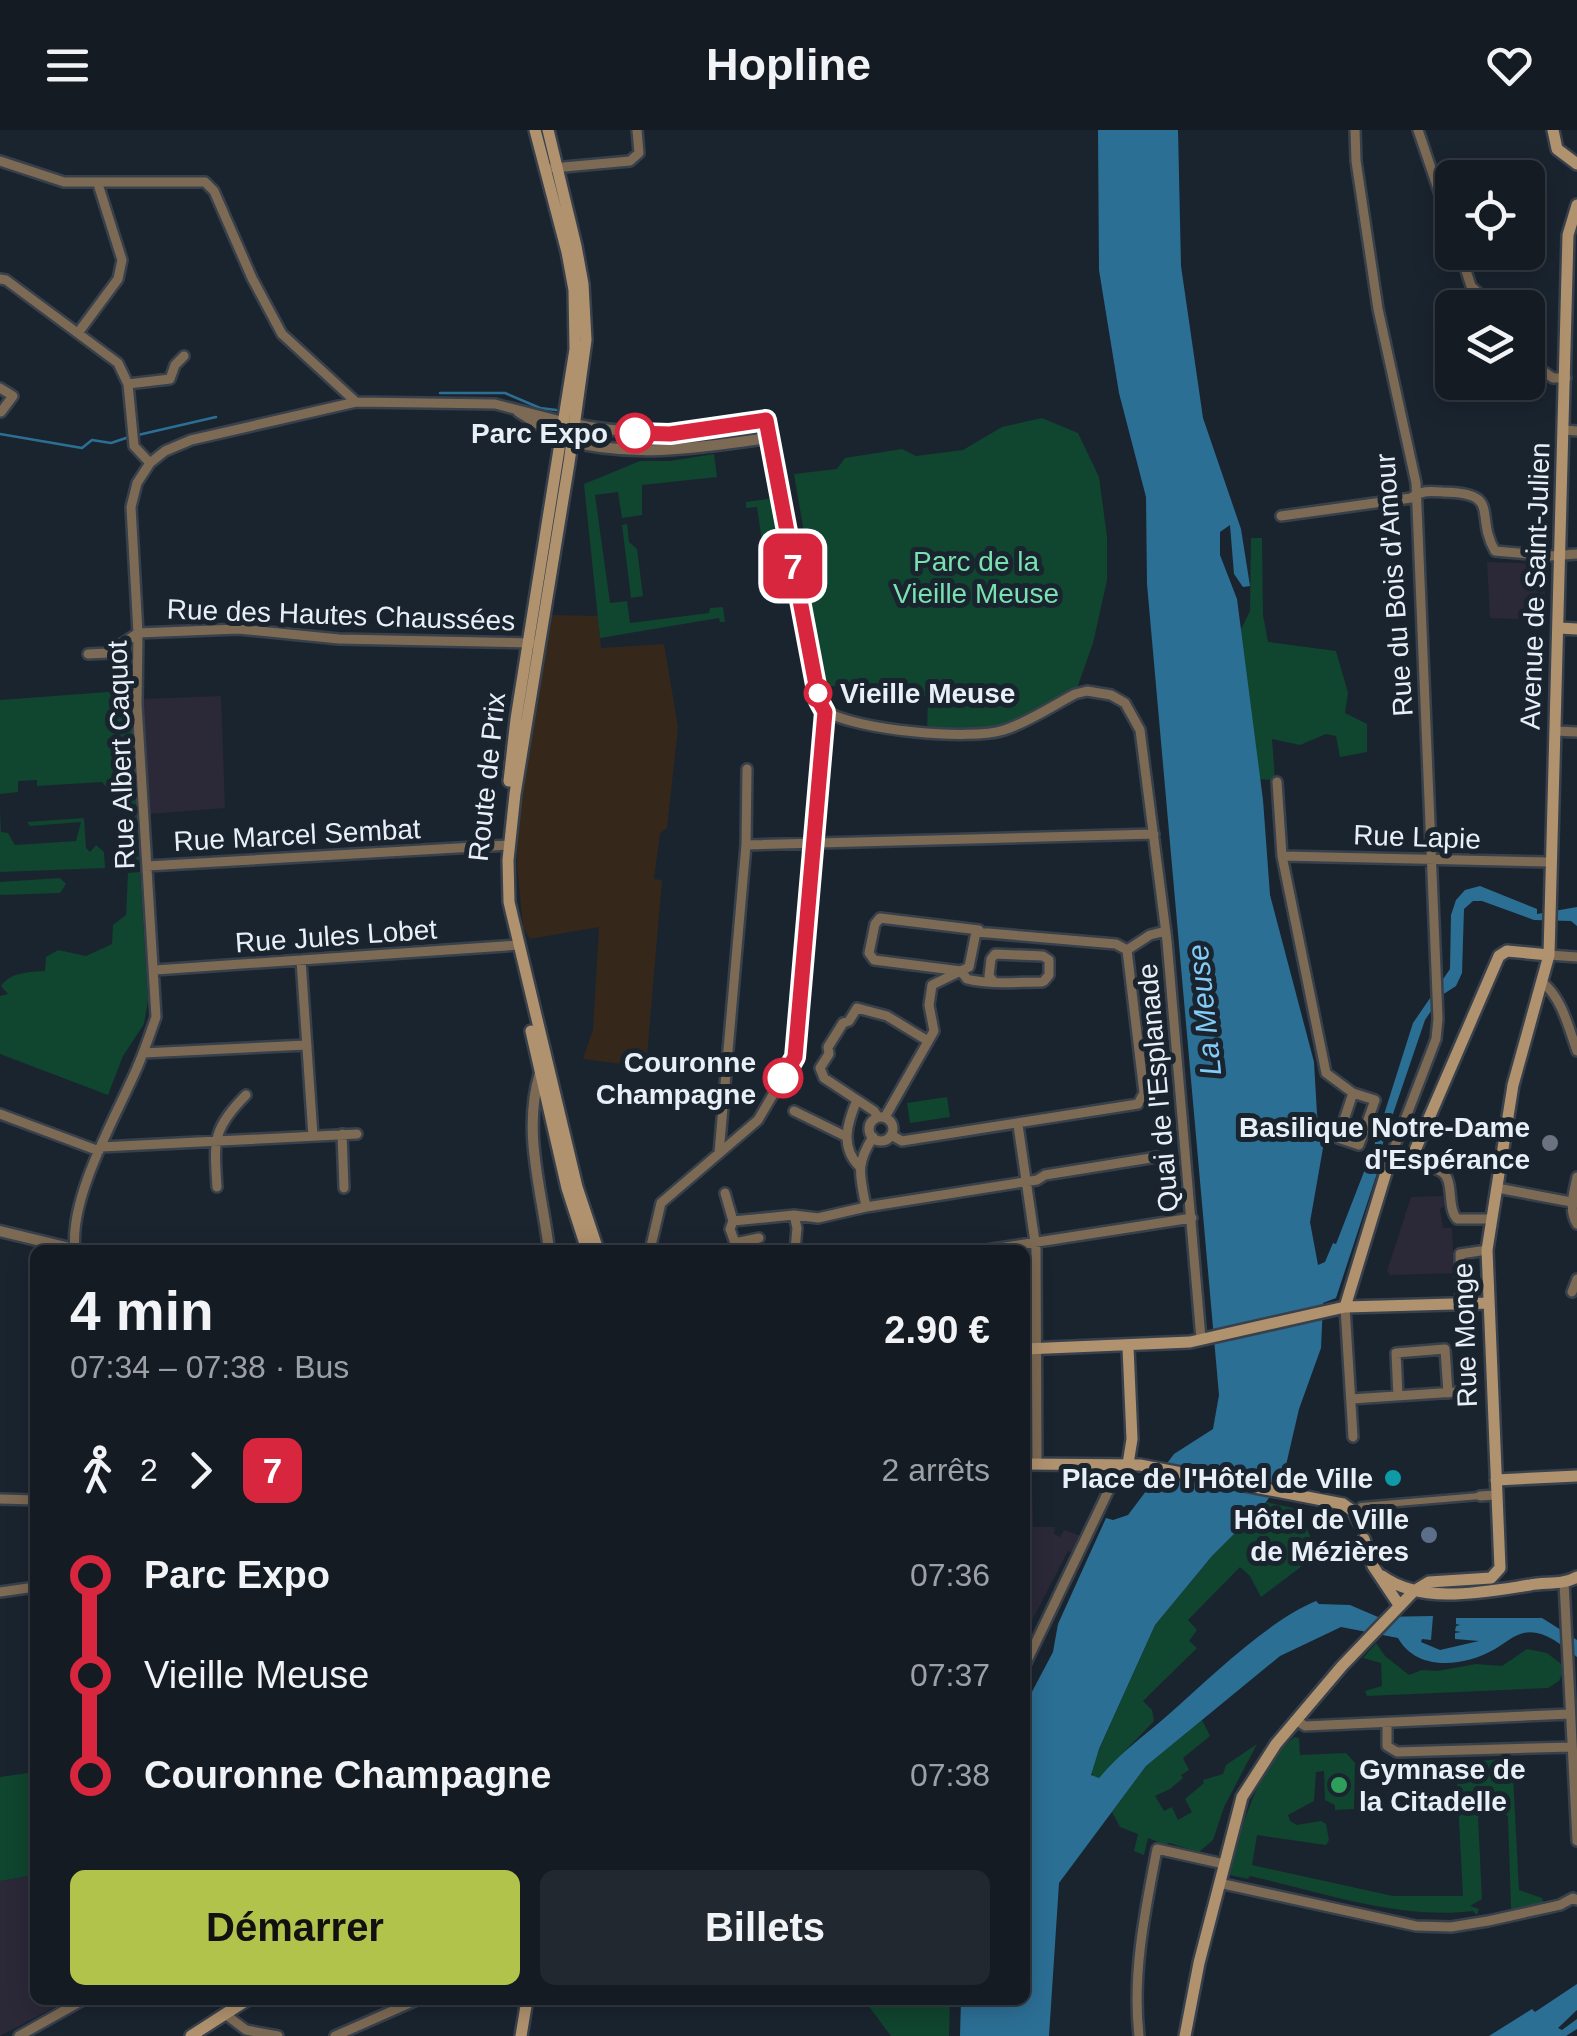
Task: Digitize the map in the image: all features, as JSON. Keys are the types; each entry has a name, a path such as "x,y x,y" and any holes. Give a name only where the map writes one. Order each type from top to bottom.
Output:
{"main road":[{"name":"Route de Prix","path":"535,130 551,168 583,284 586,340 534,643 506,845 503,903 544,1069 567,1188 585,1245"},
{"name":"Route de Prix","path":"548,130 551,168"},
{"path":"1553,130 1557,149 1577,164"},
{"name":"Avenue de Saint-Julien","path":"1544,983 1550,938 1561,555 1571,431 1566,378 1568,236 1577,205"},
{"path":"1558,628 1577,629"},
{"path":"1345,1307 1392,1156 1410,1162 1499,956 1508,951 1549,955"},
{"name":"Rue Monge","path":"1414,1591 1429,1582 1491,1578 1500,1565 1487,1250 1513,1085 1544,983"},
{"name":"Route de Prix","path":"544,1069 596,1245"},
{"path":"1030,1349 1128,1347 1202,1339 1345,1307 1488,1304"},
{"path":"1128,1347 1132,1438 1128,1464"},
{"path":"1031,1464 1128,1464 1159,1469 1354,1508 1360,1524"},
{"path":"1496,1480 1577,1476"},
{"path":"1364,1540 1396,1608"},
{"path":"1382,1576 1414,1591 1501,1591 1571,1580"},
{"path":"1185,2036 1242,1797 1296,1720 1414,1591"},
{"path":"191,2036 239,2005"},
{"path":"521,2036 526,2005"}],"street":[{"path":"551,168 630,161 638,153 637,130"},
{"name":"Rue du Bois d'Amour","path":"1355,130 1378,309 1417,493 1438,1020 1436,1039 1392,1156"},
{"path":"1418,130 1435,180"},
{"path":"0,160 64,182 204,182 214,191 252,278 282,334 356,402"},
{"path":"78,333 118,278 122,260 98,184"},
{"path":"0,279 118,363 128,384 134,446 150,464 165,451 191,440 356,402 512,408 570,423 657,434 766,420 819,701 825,712 795,1057 758,1120 661,1203 651,1245"},
{"path":"128,384 170,379 175,365 184,356"},
{"path":"1545,373 1553,378 1566,378"},
{"path":"0,388 12,396 1,412"},
{"path":"512,408 567,441 634,452 768,438"},
{"name":"Rue Albert Caquot","path":"75,1245 86,1183 156,1017 137,704 138,633 131,507 137,483 150,464"},
{"path":"1282,516 1411,498 1417,493 1468,492 1480,500 1496,550 1577,554"},
{"name":"Rue des Hautes Chaussées","path":"88,654 108,652 138,633 238,629 339,640 534,643"},
{"name":"Quai de l'Esplanade","path":"825,712 864,725 990,733 1087,691 1111,695 1125,703 1140,730 1166,931 1202,1339"},
{"path":"1555,731 1577,732"},
{"path":"719,1153 746,845 748,769"},
{"path":"1277,782 1282,856 1326,1072 1353,1093 1375,1100 1359,1144 1338,1138 1353,1093"},
{"path":"746,845 1154,834"},
{"name":"Rue Marcel Sembat","path":"147,866 506,845"},
{"name":"Rue Lapie","path":"1282,856 1550,862"},
{"path":"961,971 874,960 869,953 875,924 880,918 1116,944 1127,950"},
{"path":"874,1137 870,1126 882,1118 934,1031 929,1005 932,985 970,967 974,936 982,930"},
{"path":"1127,950 1150,935 1166,931"},
{"name":"Rue Jules Lobet","path":"155,970 515,946"},
{"path":"891,1135 902,1141 1141,1101 1142,1074 1127,950"},
{"path":"961,971 966,979 994,982 1044,982 1048,960 1044,956 995,954 989,976 994,982"},
{"path":"1549,955 1577,957"},
{"path":"302,960 313,1136"},
{"path":"1544,983 1563,1014 1577,1051"},
{"path":"874,1137 885,1140 891,1135 892,1124 824,1078 820,1068 829,1054 828,1047 857,1008 887,1016 928,1041"},
{"path":"143,1053 307,1044"},
{"path":"544,1069 532,1102 532,1141 548,1245"},
{"path":"217,1186 214,1141 225,1116 246,1095"},
{"path":"857,1100 847,1137 848,1156 859,1166"},
{"path":"794,1111 847,1137"},
{"path":"0,1114 100,1149 357,1134"},
{"path":"1018,1124 1036,1242 1030,1349 1031,1464"},
{"path":"342,1134 344,1188"},
{"path":"866,1207 860,1157 874,1137"},
{"path":"733,1221 794,1215 818,1218 1157,1157"},
{"path":"1410,1162 1442,1171 1447,1178 1451,1213 1457,1219 1492,1220"},
{"path":"1577,1177 1572,1218 1577,1224"},
{"path":"1497,1188 1575,1202"},
{"path":"725,1193 735,1243 759,1238"},
{"path":"794,1215 795,1245"},
{"path":"1017,1245 1192,1218"},
{"path":"0,1231 56,1245"},
{"path":"1460,1304 1460,1254 1487,1250"},
{"path":"1572,1292 1577,1279"},
{"path":"1345,1307 1354,1437"},
{"path":"1351,1400 1452,1392 1445,1350 1396,1353 1398,1396"},
{"path":"1030,1644 1115,1477 1128,1464"},
{"path":"1354,1508 1496,1495"},
{"path":"0,1498 30,1500"},
{"path":"1571,1580 1566,1612 1577,1841"},
{"path":"0,1592 30,1588"},
{"path":"1296,1720 1304,1726 1570,1714"},
{"path":"1387,1723 1387,1746 1397,1752 1572,1747"},
{"path":"1140,2036 1139,1961 1157,1850 1224,1864"},
{"path":"1220,1883 1416,1926 1488,1921 1560,1904 1576,1896"},
{"path":"19,2036 74,2005"},
{"path":"335,2036 406,2005"},
{"path":"225,2014 246,2030 278,2036"}],"shaded area":[{"path":"1487,562 1546,564 1544,620 1490,618"},
{"path":"551,615 598,616 601,648 664,644 678,727 667,828 660,833 654,879 662,880 646,1067 583,1059 593,1030 599,927 530,939 523,927 517,864 519,819"},
{"path":"221,696 225,808 149,814 142,699"},
{"path":"1443,1196 1444,1206 1440,1209 1443,1228 1452,1228 1454,1273 1390,1275 1387,1271 1411,1197"},
{"path":"1030,1483 1033,1527 1055,1527 1054,1534 1060,1537 1064,1530 1081,1536 1073,1553 1068,1551 1030,1624"},
{"path":"30,1876 30,2005 59,2005 0,2036 0,1881"}],"green space":[{"name":"Parc de la Vieille Meuse","path":"1042,418 1078,433 1099,477 1107,537 1107,580 1093,643 1075,694 1004,730 927,731 928,697 816,684 800,602 815,597 794,474 837,469 845,458 902,449 916,456 963,450 1002,427"},
{"path":"714,454 717,477 642,485 642,515 622,518 618,492 595,495 610,603 627,601 630,623 709,613 710,608 723,607 725,622 719,618 600,638 584,484 640,461"},
{"path":"774,498 785,567 766,569 757,507 746,508 746,502"},
{"path":"627,524 629,542 637,549 643,596 631,598 622,525"},
{"path":"1251,538 1262,538 1263,615 1268,642 1336,651 1348,693 1345,713 1367,724 1367,752 1340,757 1336,736 1326,734 1300,745 1272,739 1275,780 1252,779 1231,650 1250,611"},
{"path":"130,684 124,708 132,726 139,861 133,857 116,859 115,851 126,837 122,783 108,789 102,782 37,786 37,780 18,781 18,792 0,794 0,700 108,692 113,686"},
{"path":"0,810 1,832 8,833 15,845 76,841 81,822 30,826 27,822 84,818 86,848 90,852 96,845 104,852 105,868 0,872"},
{"path":"140,872 148,1000 144,1024 123,1056 108,1095 0,1054 0,996 8,994 1,986 15,975 45,971 46,957 58,950 86,956 112,944 113,925 126,915 128,873"},
{"path":"60,878 66,884 60,893 0,895 0,882"},
{"path":"947,1097 950,1117 910,1123 907,1103"},
{"path":"1266,1502 1298,1509 1318,1554 1261,1597 1250,1576 1240,1567 1188,1620 1197,1630 1189,1641 1197,1648 1143,1701 1152,1710 1154,1721 1099,1778 1094,1778 1090,1770 1155,1625 1212,1556"},
{"path":"1376,1643 1385,1656 1409,1675 1476,1664 1502,1666 1527,1649 1547,1653 1565,1667 1559,1681 1548,1688 1367,1696 1365,1691 1382,1686 1381,1663 1363,1658"},
{"path":"1202,1720 1210,1736 1183,1758 1189,1770 1170,1789 1155,1796 1164,1811 1172,1807 1178,1820 1192,1812 1185,1799 1203,1780 1223,1774 1226,1765 1257,1744 1224,1807 1213,1840 1199,1852 1169,1843 1158,1849 1158,1842 1148,1838 1144,1855 1134,1851 1138,1834 1120,1827 1112,1812 1146,1766"},
{"path":"1294,1737 1299,1738 1300,1755 1346,1753 1355,1763 1354,1809 1335,1810 1335,1805 1325,1800 1324,1771 1316,1772 1314,1801 1288,1815 1297,1825 1321,1821 1326,1824 1326,1845 1257,1835 1252,1865 1393,1896 1463,1896 1456,1763 1512,1758 1519,1890 1542,1898 1544,1903 1535,1909 1511,1909 1508,1816 1494,1808 1481,1812 1478,1818 1482,1899 1470,1906 1479,1909 1477,1915 1473,1911 1389,1908 1250,1876 1248,1879 1230,1875 1260,1782"},
{"path":"30,1773 30,1876 0,1881 0,1777"},
{"path":"868,2005 950,2005 949,2036 891,2036"}],"water":[{"name":"La Meuse","path":"1098,130 1178,130 1181,266 1203,418 1241,529 1250,586 1243,587 1234,574 1230,525 1220,532 1220,555 1237,599 1263,800 1270,895 1314,1062 1323,1148 1310,1222 1318,1265 1325,1262 1333,1243 1336,1244 1374,1146 1413,1023 1450,969 1451,915 1456,900 1465,890 1480,886 1537,909 1537,914 1577,907 1577,926 1571,921 1534,920 1482,901 1473,901 1464,909 1462,973 1456,986 1442,995 1425,1020 1336,1298 1323,1303 1321,1348 1299,1409 1283,1478 1155,1625 1091,1775 1099,1778 1239,1652 1278,1622 1316,1601 1350,1605 1378,1617 1433,1616 1431,1640 1421,1642 1440,1650 1479,1641 1455,1639 1455,1633 1461,1632 1455,1631 1460,1625 1456,1618 1542,1618 1577,1640 1577,1657 1548,1637 1531,1632 1469,1660 1442,1663 1417,1657 1398,1638 1341,1627 1280,1656 1146,1766 1059,1883 1049,2036 960,2036 961,2005 1030,2005 1030,1696 1053,1652 1058,1624 1106,1518 1128,1515 1174,1454 1213,1429 1219,1395 1147,584 1146,497 1119,393 1099,270"},
{"path":"1577,1984 1577,2010 1558,2028 1562,2030 1577,2019 1577,2029 1566,2036 1489,2036 1532,2009 1535,2012"}],"waterway":[{"path":"440,393 505,393 540,408 556,410"},
{"path":"138,435 216,417"},
{"path":"0,434 82,448 92,440 111,443 129,437"}],"bus line":[{"name":"7","path":"635,433 670,434 766,420 819,701 825,712 795,1057 783,1078"}],"place":[{"name":"Parc Expo","path":"635,433"},
{"name":"Vieille Meuse","path":"818,693"},
{"name":"Couronne Champagne","path":"783,1078"},
{"name":"Basilique Notre-Dame d'Espérance","path":"1550,1143"},
{"name":"Place de l'Hôtel de Ville","path":"1393,1478"},
{"name":"Hôtel de Ville de Mézières","path":"1429,1535"},
{"name":"Gymnase de la Citadelle","path":"1339,1785"}]}
